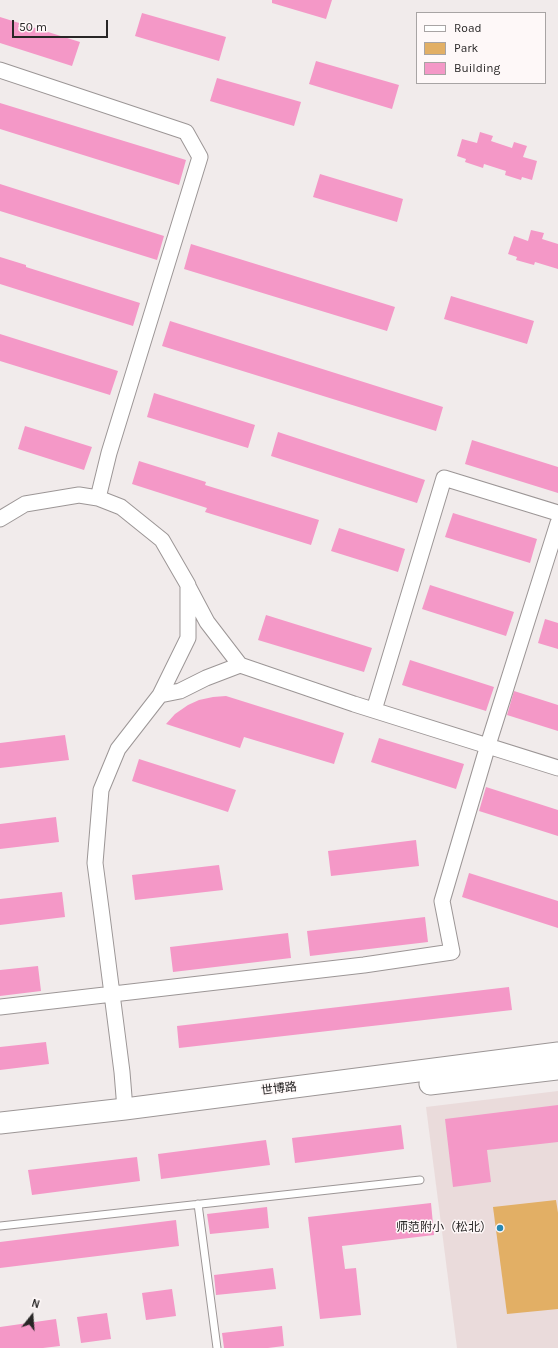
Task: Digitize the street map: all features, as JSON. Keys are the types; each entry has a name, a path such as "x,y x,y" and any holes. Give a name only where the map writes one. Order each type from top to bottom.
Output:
{"main road":[{"name":"世博路","path":"0,1123 125,1109 558,1053"},
{"name":"世博路","path":"0,1133 558,1069"}],"street":[{"path":"0,70 186,132 200,157 114,438 98,498"},
{"path":"374,710 444,478 558,514"},
{"path":"0,519 25,504 79,495 98,498 120,507 162,540 207,622 240,665 374,710 558,768"},
{"path":"0,1007 364,965 452,952 442,901 488,745 558,523"},
{"path":"125,1109 122,1072 95,862 101,790 118,749 160,696 188,638 188,585"},
{"path":"160,696 180,691 206,678 240,665"}],"lane":[{"path":"0,1226 420,1180"},
{"path":"198,1204 217,1348"}],"shaded area":[{"name":"师范附小（松北）","path":"558,1091 558,1348 457,1348 426,1107"}],"green space":[{"path":"556,1200 558,1213 558,1309 507,1314 493,1207"}],"building":[{"path":"272,0 332,0 326,19 272,3"},
{"path":"142,13 226,37 219,61 135,36"},
{"path":"0,17 80,42 72,66 0,43"},
{"path":"316,61 399,85 392,109 309,84"},
{"path":"217,78 301,102 294,126 210,101"},
{"path":"0,103 186,160 179,185 0,129"},
{"path":"480,132 493,136 491,141 512,148 514,142 527,146 523,157 537,161 532,180 522,177 521,180 505,175 506,171 484,164 483,168 465,162 466,159 457,156 462,139 477,143"},
{"path":"320,174 403,199 397,222 313,197"},
{"path":"0,184 164,236 157,260 0,211"},
{"path":"531,230 544,233 542,239 558,244 558,269 535,262 534,265 516,260 517,257 508,254 514,236 528,241"},
{"path":"191,244 395,307 387,331 184,269"},
{"path":"0,257 26,265 26,267 140,303 133,326 0,284"},
{"path":"451,296 534,321 527,344 444,319"},
{"path":"170,321 443,407 436,431 162,346"},
{"path":"0,334 118,371 110,395 0,361"},
{"path":"154,393 255,425 248,448 147,417"},
{"path":"25,426 92,447 84,470 18,449"},
{"path":"278,432 425,480 417,503 271,456"},
{"path":"472,440 558,467 558,493 465,464"},
{"path":"139,461 206,482 205,485 319,520 311,545 205,512 207,508 132,484"},
{"path":"453,513 537,539 530,563 445,537"},
{"path":"339,528 405,549 398,572 331,551"},
{"path":"430,585 514,612 506,636 422,609"},
{"path":"266,615 372,648 364,672 258,640"},
{"path":"545,619 558,623 558,649 538,643"},
{"path":"410,660 494,687 486,711 402,685"},
{"path":"514,691 558,705 558,731 507,715"},
{"path":"226,696 344,733 334,764 244,737 240,748 166,724 175,714 188,705 199,700"},
{"path":"65,735 69,760 0,768 0,743"},
{"path":"379,738 464,764 456,789 371,762"},
{"path":"139,759 236,790 228,812 132,781"},
{"path":"486,787 558,810 558,836 479,811"},
{"path":"56,817 59,842 0,849 0,824"},
{"path":"416,840 419,866 331,876 328,851"},
{"path":"219,865 223,890 135,900 132,875"},
{"path":"469,873 558,901 558,928 462,897"},
{"path":"62,892 65,917 0,925 0,899"},
{"path":"425,917 428,942 310,956 307,931"},
{"path":"288,933 291,958 173,972 170,947"},
{"path":"38,966 41,991 0,996 0,970"},
{"path":"509,987 512,1010 179,1048 177,1026"},
{"path":"46,1042 49,1064 0,1070 0,1047"},
{"path":"558,1105 558,1142 487,1150 491,1182 453,1187 445,1119"},
{"path":"401,1125 404,1149 295,1163 292,1138"},
{"path":"266,1140 270,1165 161,1179 158,1154"},
{"path":"137,1157 140,1181 32,1195 28,1170"},
{"path":"431,1203 434,1235 342,1246 345,1269 356,1268 361,1315 320,1319 308,1217"},
{"path":"267,1207 269,1228 210,1234 207,1214"},
{"path":"176,1220 179,1246 0,1268 0,1242"},
{"path":"273,1268 276,1289 216,1295 214,1275"},
{"path":"172,1289 176,1316 146,1320 142,1293"},
{"path":"107,1313 111,1339 81,1343 77,1317"},
{"path":"56,1319 60,1346 43,1348 0,1348 0,1327"},
{"path":"282,1326 284,1346 268,1348 224,1348 222,1333"}],"place":[{"name":"师范附小（松北）","path":"500,1228"}]}
